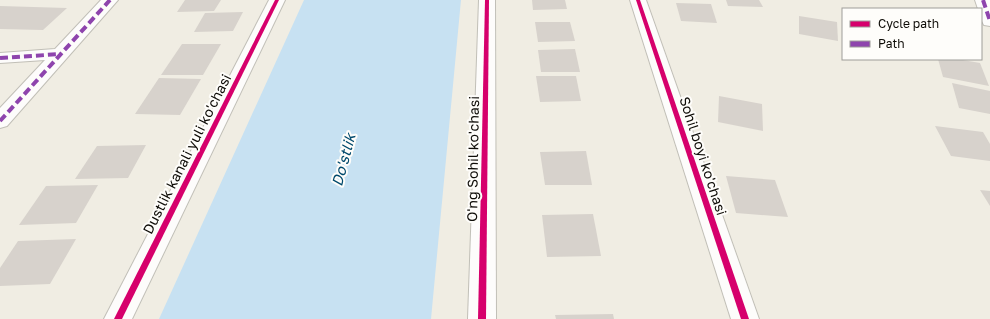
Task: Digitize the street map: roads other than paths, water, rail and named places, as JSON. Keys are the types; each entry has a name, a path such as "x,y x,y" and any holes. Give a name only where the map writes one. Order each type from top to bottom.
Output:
{"street":[{"path":"0,121 110,0"},
{"name":"Dustlik kanali yuli ko'chasi","path":"118,319 277,0"},
{"name":"O'ng Sohil ko'chasi","path":"482,319 487,0"},
{"name":"Sohil boyi ko'chasi","path":"638,0 745,319"},
{"path":"0,58 61,54"}],"water":[{"name":"Do'stlik","path":"304,0 461,0 431,319 159,319"}]}
